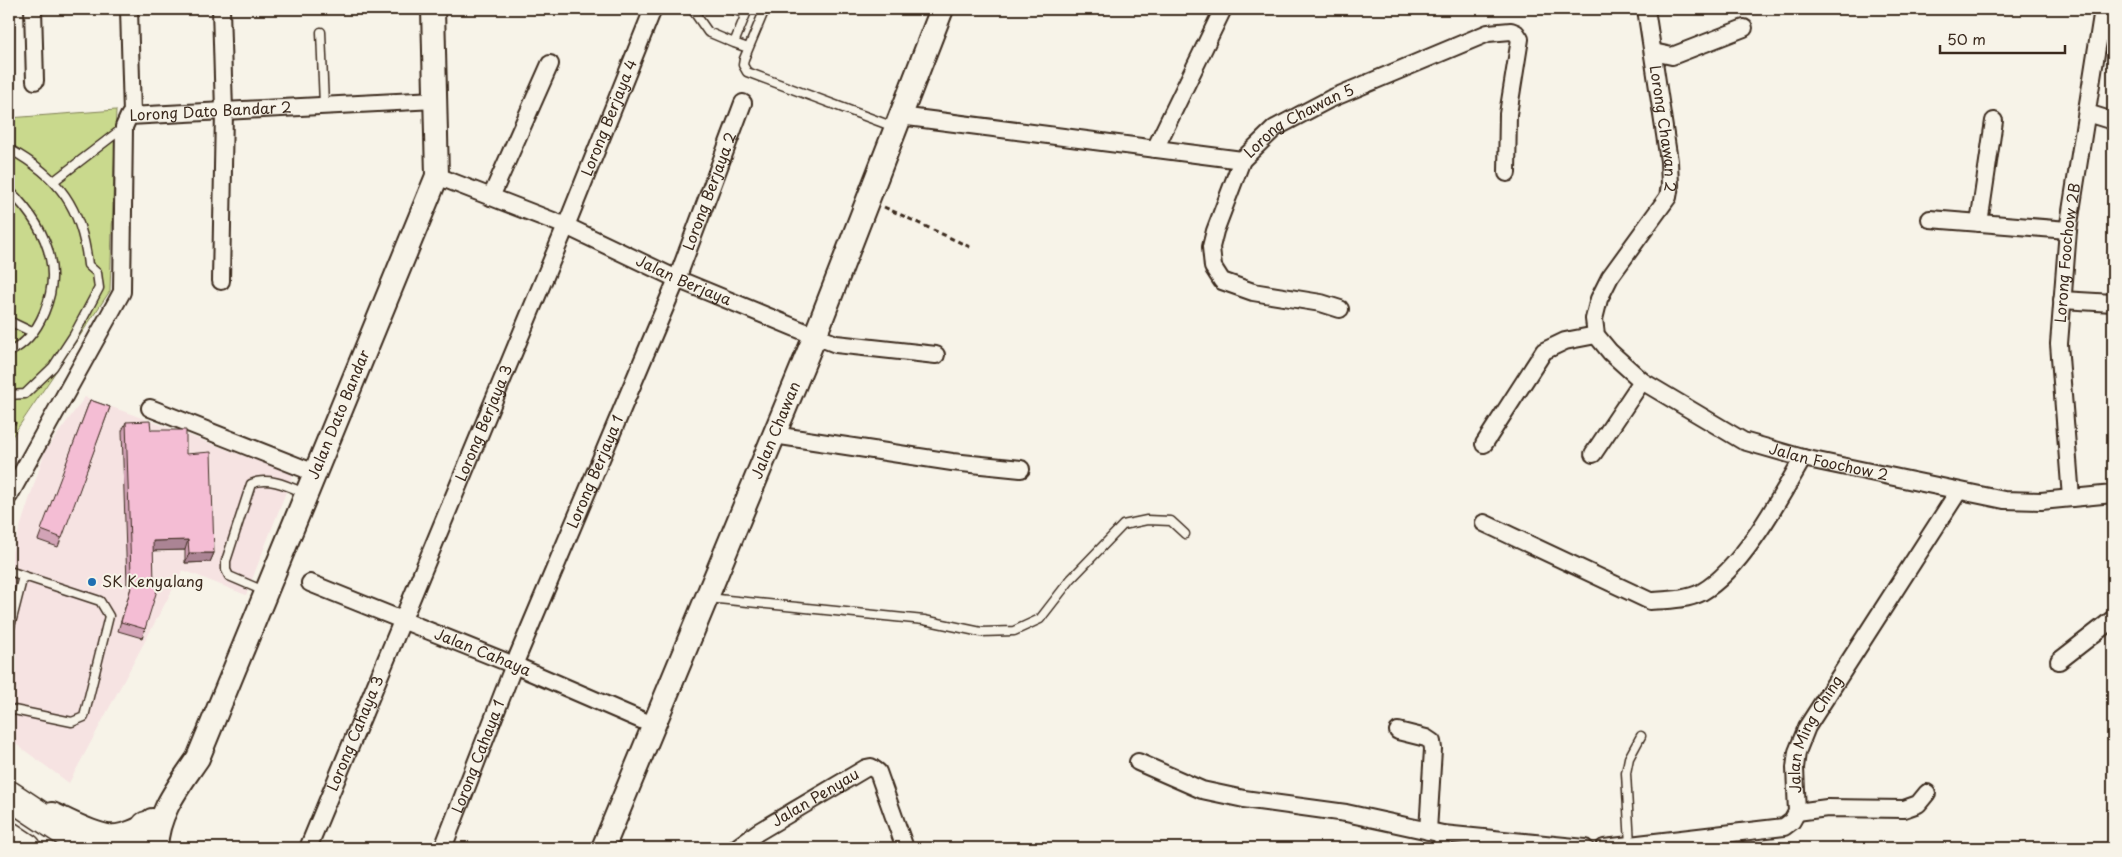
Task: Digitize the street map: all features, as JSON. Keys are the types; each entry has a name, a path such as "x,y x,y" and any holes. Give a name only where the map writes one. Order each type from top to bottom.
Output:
{"highway":[{"path":"13,798 89,848"},
{"path":"9,836 27,848"},
{"path":"131,848 151,837"}],"street":[{"path":"33,9 35,81"},
{"path":"128,121 129,9"},
{"path":"221,9 224,111 221,281"},
{"name":"Jalan Dato Bandar","path":"151,837 168,803 198,758 437,176 433,9"},
{"name":"Lorong Berjaya 4","path":"566,226 653,9"},
{"name":"Jalan Chawan","path":"602,848 815,336 942,9"},
{"path":"1156,149 1224,9"},
{"name":"Lorong Chawan 2","path":"1596,335 1594,318 1599,299 1610,277 1668,197 1670,185 1669,161 1646,9"},
{"name":"Lorong Foochow 2B","path":"2071,498 2059,344 2068,230 2103,9"},
{"path":"1653,52 1672,56 1744,28"},
{"name":"Lorong Chawan 5","path":"1340,309 1321,303 1253,292 1222,281 1213,267 1211,247 1215,231 1242,160 1275,128 1330,99 1488,33 1511,31 1520,39 1508,114 1507,174"},
{"path":"491,197 550,64"},
{"name":"Lorong Dato Bandar 2","path":"9,496 122,292 128,121 224,111 435,100"},
{"name":"Lorong Berjaya 2","path":"677,279 743,103"},
{"path":"2086,113 2113,121"},
{"path":"1979,223 1994,121"},
{"path":"898,122 1242,160"},
{"name":"Jalan Berjaya","path":"437,176 566,226 677,279 836,344 936,355"},
{"path":"1930,219 2068,230"},
{"name":"Lorong Berjaya 3","path":"402,620 566,226"},
{"name":"Lorong Berjaya 1","path":"514,665 677,279"},
{"path":"2062,300 2113,303"},
{"path":"1484,444 1544,351 1565,341 1596,335"},
{"name":"Jalan Foochow 2","path":"1596,335 1610,352 1642,381 1743,441 1803,458 1958,492 2004,500 2071,498 2113,494"},
{"path":"1593,454 1642,381"},
{"path":"150,408 315,473"},
{"path":"774,435 934,460 1021,469"},
{"path":"1484,523 1650,601 1673,599 1701,592 1722,576 1765,523 1803,458"},
{"name":"Jalan Ming Ching","path":"1604,848 1630,847 1784,827 1792,821 1797,812 1795,768 1797,752 1806,727 1958,492"},
{"name":"Jalan Cahaya","path":"310,583 514,665 654,726"},
{"path":"2059,661 2113,619"},
{"name":"Lorong Cahaya 3","path":"308,848 402,620"},
{"name":"Lorong Cahaya 1","path":"443,848 514,665"},
{"path":"1398,731 1426,738 1432,742 1438,838"},
{"path":"1138,762 1202,790 1244,799 1346,813 1438,838 1585,848"},
{"name":"Jalan Penyau","path":"736,848 758,832 866,768 871,767 878,772 905,848"},
{"path":"1797,812 1827,808 1904,809 1918,804 1927,794"},
{"path":"13,798 108,836 124,834 151,837"}],"lane":[{"path":"692,9 708,32 748,48"},
{"path":"732,9 747,12 734,43"},
{"path":"765,9 748,48 743,66 747,72 898,122"},
{"path":"320,32 324,105"},
{"path":"54,181 128,121"},
{"path":"9,149 39,167 60,187 77,215 86,243 88,265 98,273 99,288 74,335 53,367 24,394 9,395"},
{"path":"9,190 25,205 40,231 50,258 50,296 38,326 22,346 9,352"},
{"path":"9,321 32,332"},
{"path":"266,592 229,576 226,570 226,561 251,484 258,481 269,481 306,494"},
{"path":"706,598 924,620 981,632 1014,631 1040,619 1071,579 1123,525 1147,520 1171,521 1185,534"},
{"path":"9,571 100,601 109,616 84,717 72,722 9,709"},
{"path":"9,631 23,576"},
{"path":"1630,847 1626,773 1629,758 1641,736"}],"path":[{"path":"868,200 972,248"},
{"path":"9,412 15,424 9,433"}],"shaded area":[{"name":"SK Kenyalang","path":"85,397 293,474 246,595 183,570 69,783 9,739 9,561 45,451"}],"green space":[{"path":"116,110 110,291 13,435 9,447 9,118"}],"building":[{"path":"90,400 110,407 62,538 41,530"},
{"path":"150,421 151,430 186,430 186,454 211,452 214,553 189,553 188,540 153,541 154,585 158,587 145,629 121,622 135,574 131,574 126,422"}],"place":[{"name":"SK Kenyalang","path":"92,582"}]}
